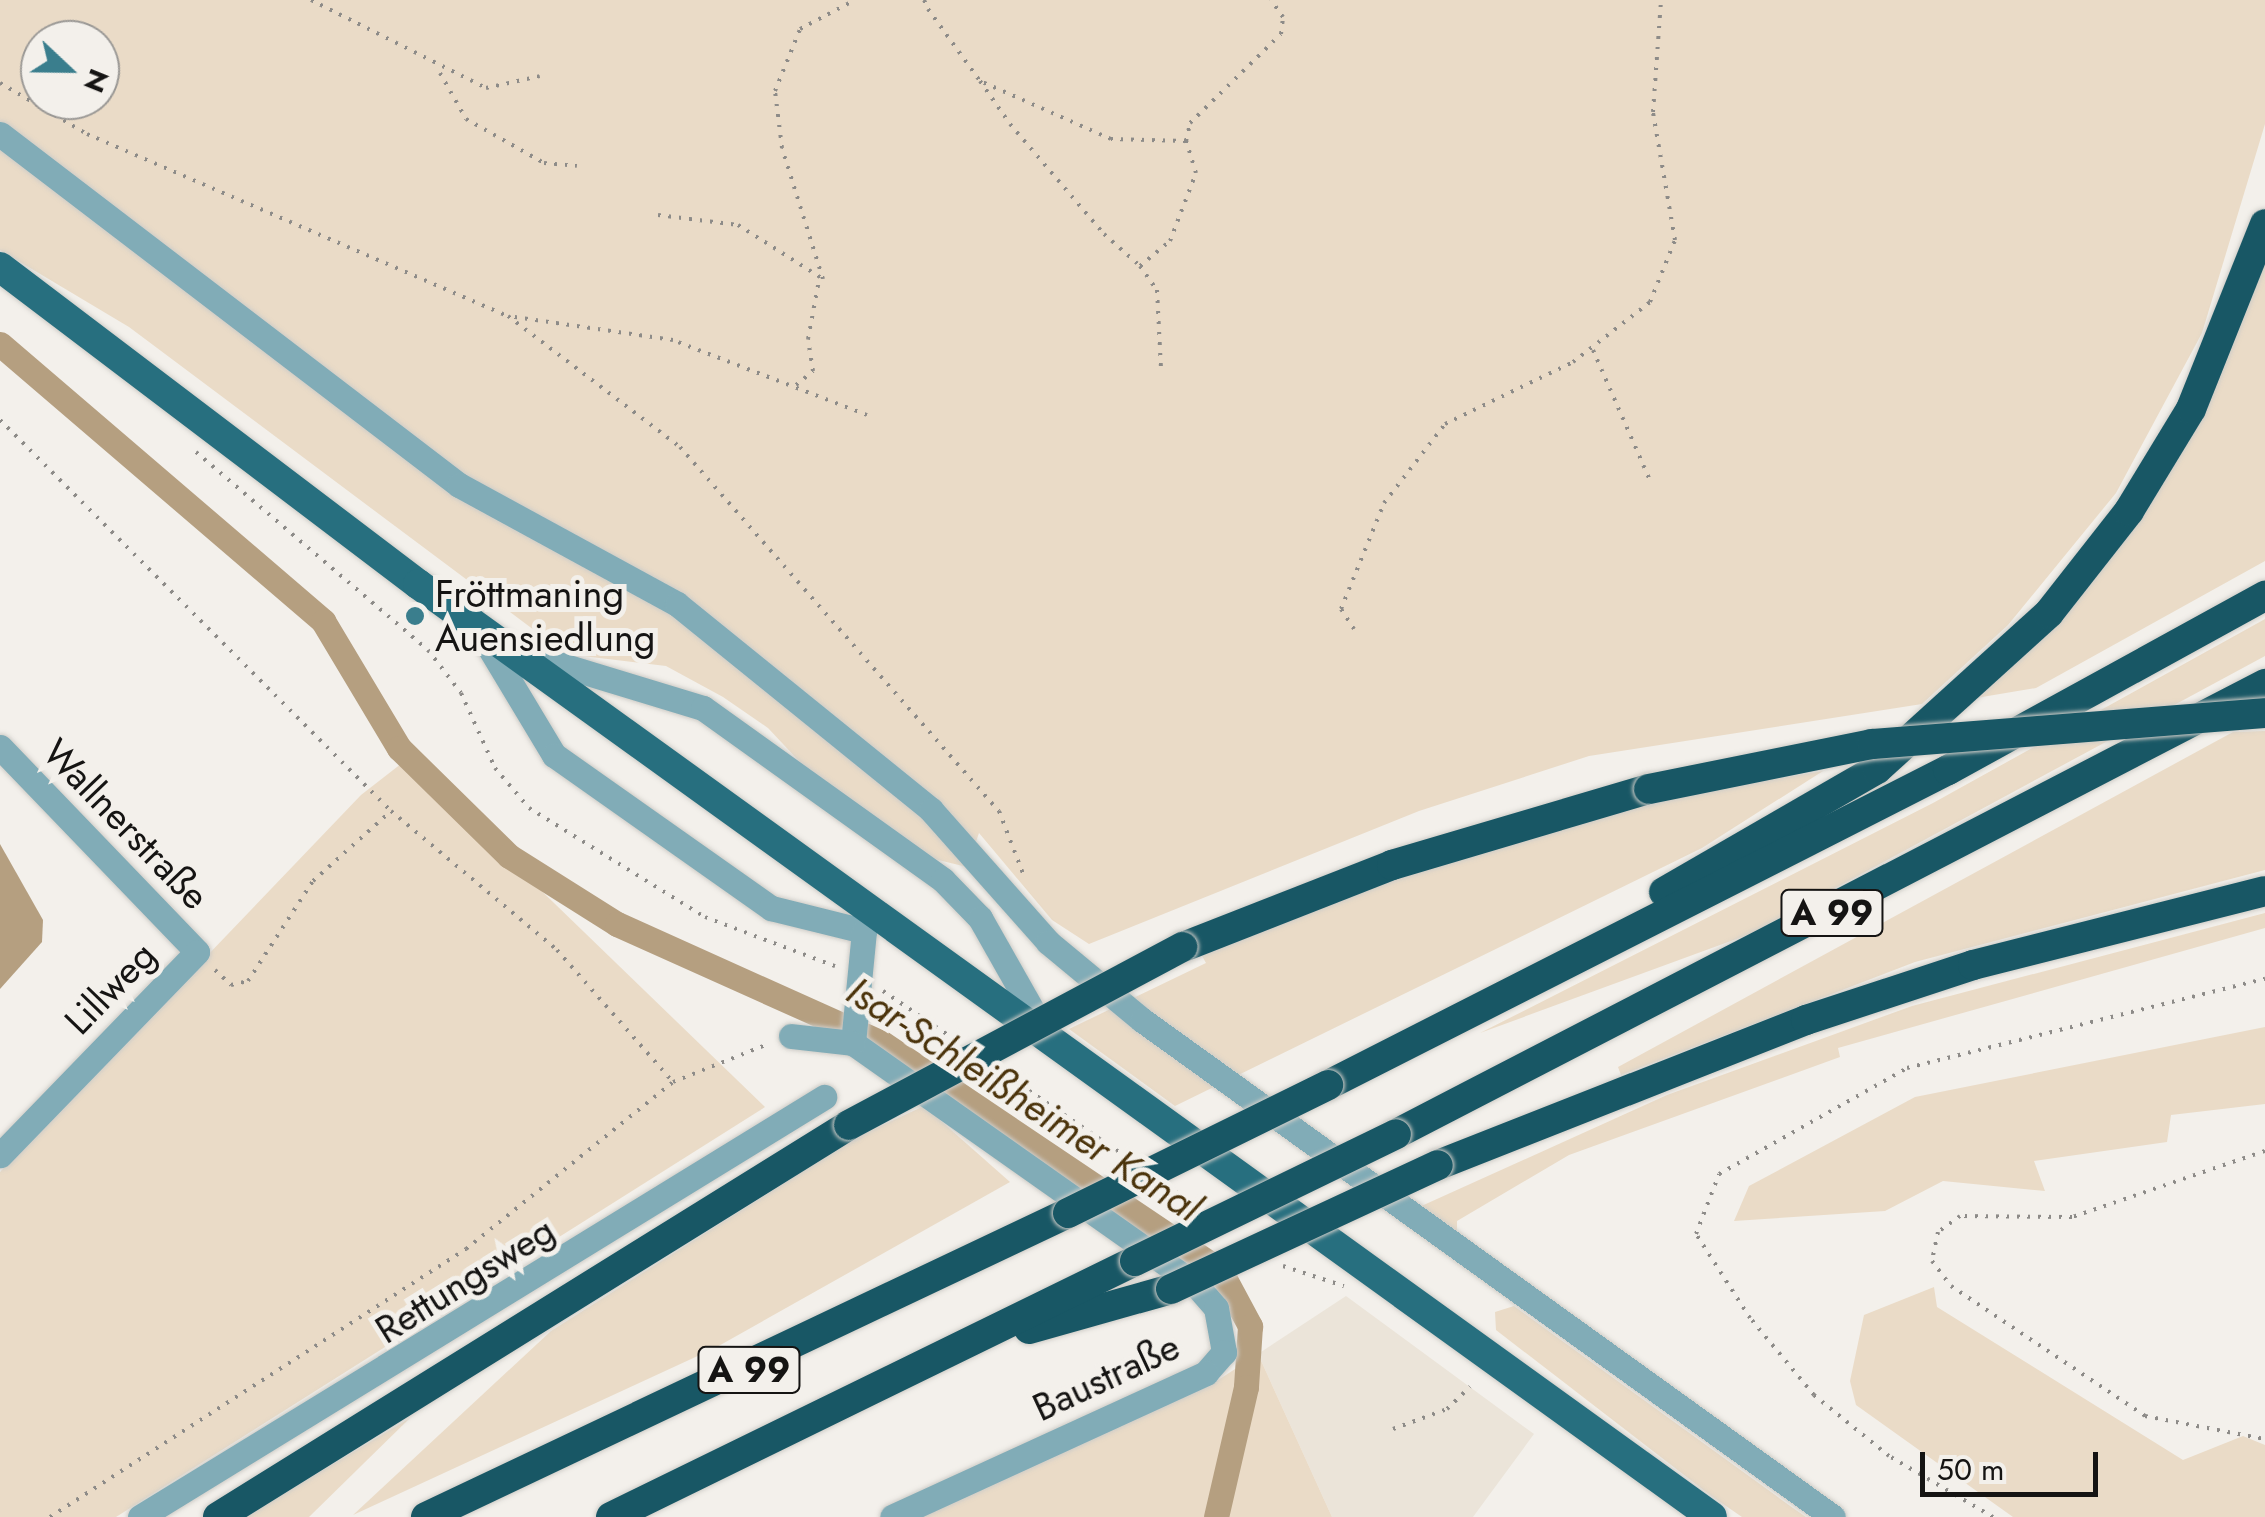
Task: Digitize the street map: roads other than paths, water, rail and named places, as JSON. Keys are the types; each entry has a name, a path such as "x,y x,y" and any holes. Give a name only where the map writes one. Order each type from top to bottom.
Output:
{"highway":[{"path":"1621,938 1654,898 1878,768 2049,613 2129,511 2192,409 2265,224"},
{"name":"A 99","path":"426,1517 1068,1214 1328,1085 1621,938 2265,596"},
{"name":"A 99","path":"611,1517 1396,1134 2265,684"},
{"path":"218,1517 849,1126 1182,946 1392,864 1649,788 1872,744 2265,713"},
{"path":"963,1348 1171,1289 1438,1165 1806,1020 1974,965 2265,891"}],"main road":[{"path":"1,268 871,923 1048,1038 1712,1517"}],"street":[{"path":"0,134 459,485 677,604 932,810 1048,942 1142,1020 1833,1517"},
{"path":"474,624 554,755 771,908 871,923 857,995 854,1039"},
{"path":"508,648 704,708 927,868 980,918 1048,1038"},
{"name":"Wallnerstraße","path":"0,747 197,952"},
{"name":"Lillweg","path":"0,1155 197,952"},
{"name":"Baustraße","path":"791,1036 854,1039 1196,1284 1222,1324 1224,1352 1206,1373 892,1517"},
{"name":"Rettungsweg","path":"140,1517 824,1097"}],"waterway":[{"name":"Isar-Schleißheimer Kanal","path":"0,344 323,621 399,748 509,856 617,924 882,1043 1220,1270 1250,1326 1246,1387 1216,1517"}],"place":[{"name":"Fröttmaning Auensiedlung","path":"415,616"}]}
